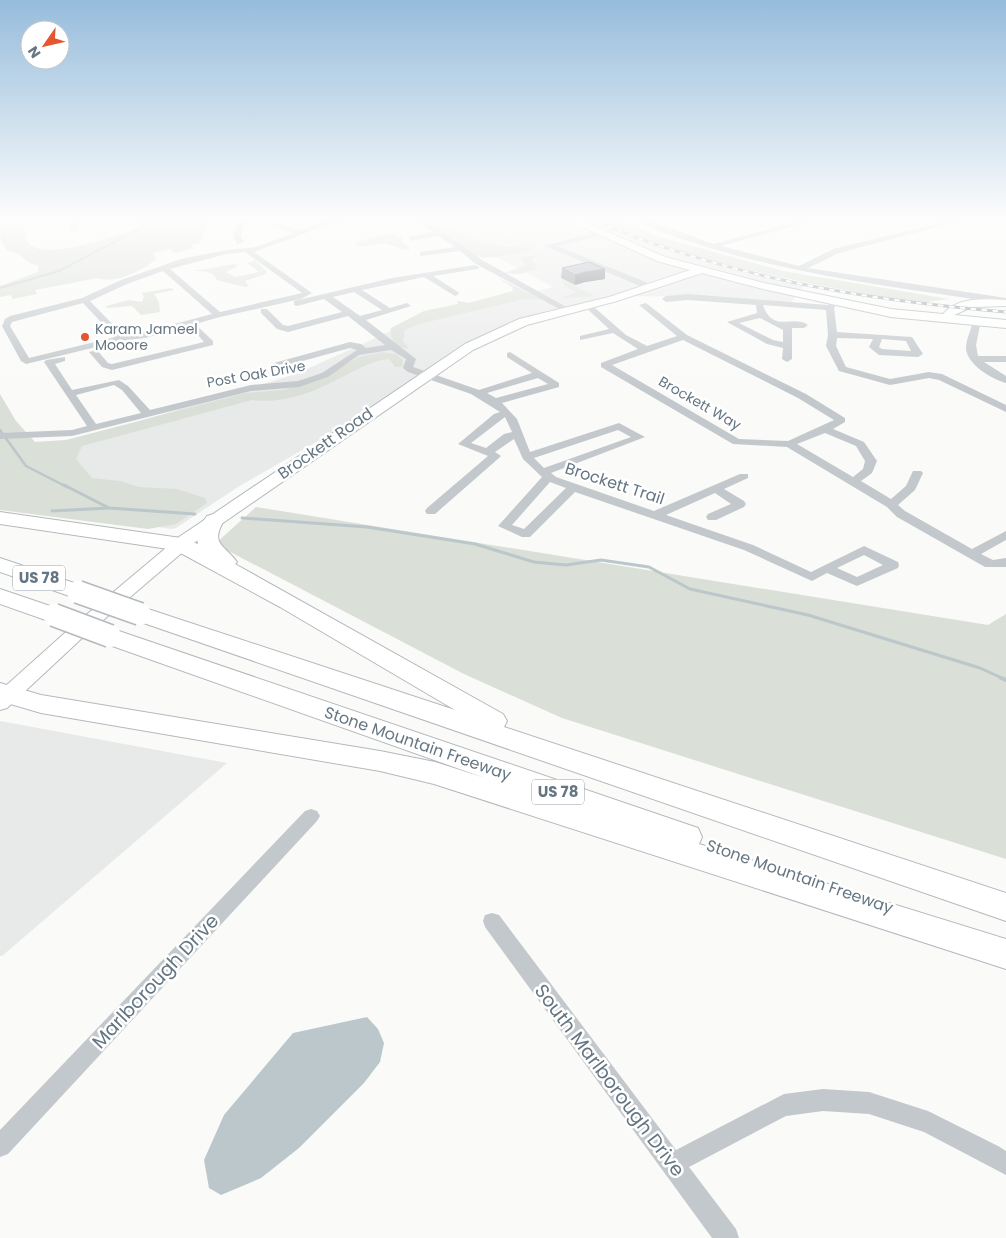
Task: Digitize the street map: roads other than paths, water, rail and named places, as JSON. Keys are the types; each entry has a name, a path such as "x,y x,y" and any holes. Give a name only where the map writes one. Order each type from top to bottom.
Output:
{"highway":[{"path":"0,518 181,544 546,750"},
{"path":"214,520 208,532 209,546 246,579"},
{"name":"Stone Mountain Freeway","path":"0,565 1006,907"},
{"name":"Stone Mountain Freeway","path":"0,596 1006,948"},
{"path":"2,697 380,761 435,773 1006,954"}],"main road":[{"name":"Brockett Road","path":"608,300 683,276"},
{"path":"721,276 832,305 945,319 1006,324"},
{"path":"945,319 954,308 981,300 1006,302"},
{"name":"Brockett Road","path":"2,697 181,544"}],"street":[{"path":"145,276 85,300 8,321 6,326 26,361 121,338 145,335 308,293 393,276"},
{"path":"173,276 218,315"},
{"path":"284,276 308,293"},
{"path":"94,428 49,362 356,289 422,276"},
{"path":"427,276 455,294"},
{"path":"499,276 566,309"},
{"path":"622,276 650,287"},
{"path":"671,280 677,276"},
{"path":"608,300 632,298 703,276"},
{"path":"714,276 725,277"},
{"path":"845,276 981,300"},
{"path":"356,289 388,311"},
{"path":"326,296 356,320 380,333 393,347 410,357 409,369 425,376"},
{"path":"666,299 688,297 832,305 833,335 830,346 842,369 890,382 929,375 942,377 1006,409"},
{"path":"85,300 121,338"},
{"name":"Brockett Road","path":"181,544 469,346 524,322 566,309 608,300"},
{"path":"759,302 761,315"},
{"path":"587,304 599,312 615,330 646,349"},
{"path":"643,305 684,337 802,396 841,420 789,444"},
{"path":"356,320 407,306"},
{"path":"264,311 280,326 288,329 348,313"},
{"path":"786,346 770,342 731,322 761,315 788,328 787,359"},
{"path":"977,322 976,333 971,345 972,354 977,360 1006,380"},
{"path":"781,325 804,325"},
{"path":"94,352 105,365 112,367 210,343 196,328"},
{"path":"583,338 615,330"},
{"path":"833,335 879,336"},
{"name":"Brockett Way","path":"684,337 604,365 737,442 789,444 890,504 901,514 990,564 1001,565 1006,562"},
{"name":"Post Oak Drive","path":"277,365 350,345 358,346 364,351"},
{"name":"Post Oak Drive","path":"0,436 72,432 250,388 299,384 325,375 350,356 364,351 393,347"},
{"path":"494,402 556,385 510,355"},
{"path":"977,360 1006,359"},
{"path":"478,394 540,374"},
{"name":"Brockett Trail","path":"425,376 478,394 494,402 507,413 527,457 546,474 573,488 736,541 779,559 812,577 826,568"},
{"path":"70,394 116,382 125,388 148,414"},
{"path":"431,511 494,456 488,452 463,444 498,416 507,413"},
{"path":"527,457 620,426 640,438 546,474 504,526 526,534 573,488"},
{"path":"825,429 860,444 872,461 868,471 854,482"},
{"path":"488,452 508,436 518,435"},
{"path":"890,504 904,496 914,483 918,473"},
{"path":"657,514 744,476"},
{"path":"712,517 740,504 715,488"},
{"path":"972,554 1006,535"},
{"name":"Marlborough Drive","path":"0,1145 310,816"},
{"name":"South Marlborough Drive","path":"492,921 727,1238"},
{"path":"672,1164 784,1106 823,1100 869,1103 928,1122 1006,1164"}],"waterway":[{"path":"0,288 42,276"},
{"path":"0,430 26,466 67,487"},
{"path":"64,485 109,508"},
{"path":"52,511 109,508"},
{"path":"109,508 195,514"},
{"path":"242,518 367,527 475,544 534,562 566,565 601,560 649,567 690,589 808,615 980,668 1004,679"},
{"path":"1001,678 1006,680"}],"railway":[{"path":"767,276 844,292 951,307 1006,312"}],"place":[{"name":"Karam Jameel Mooore","path":"85,337"}]}
